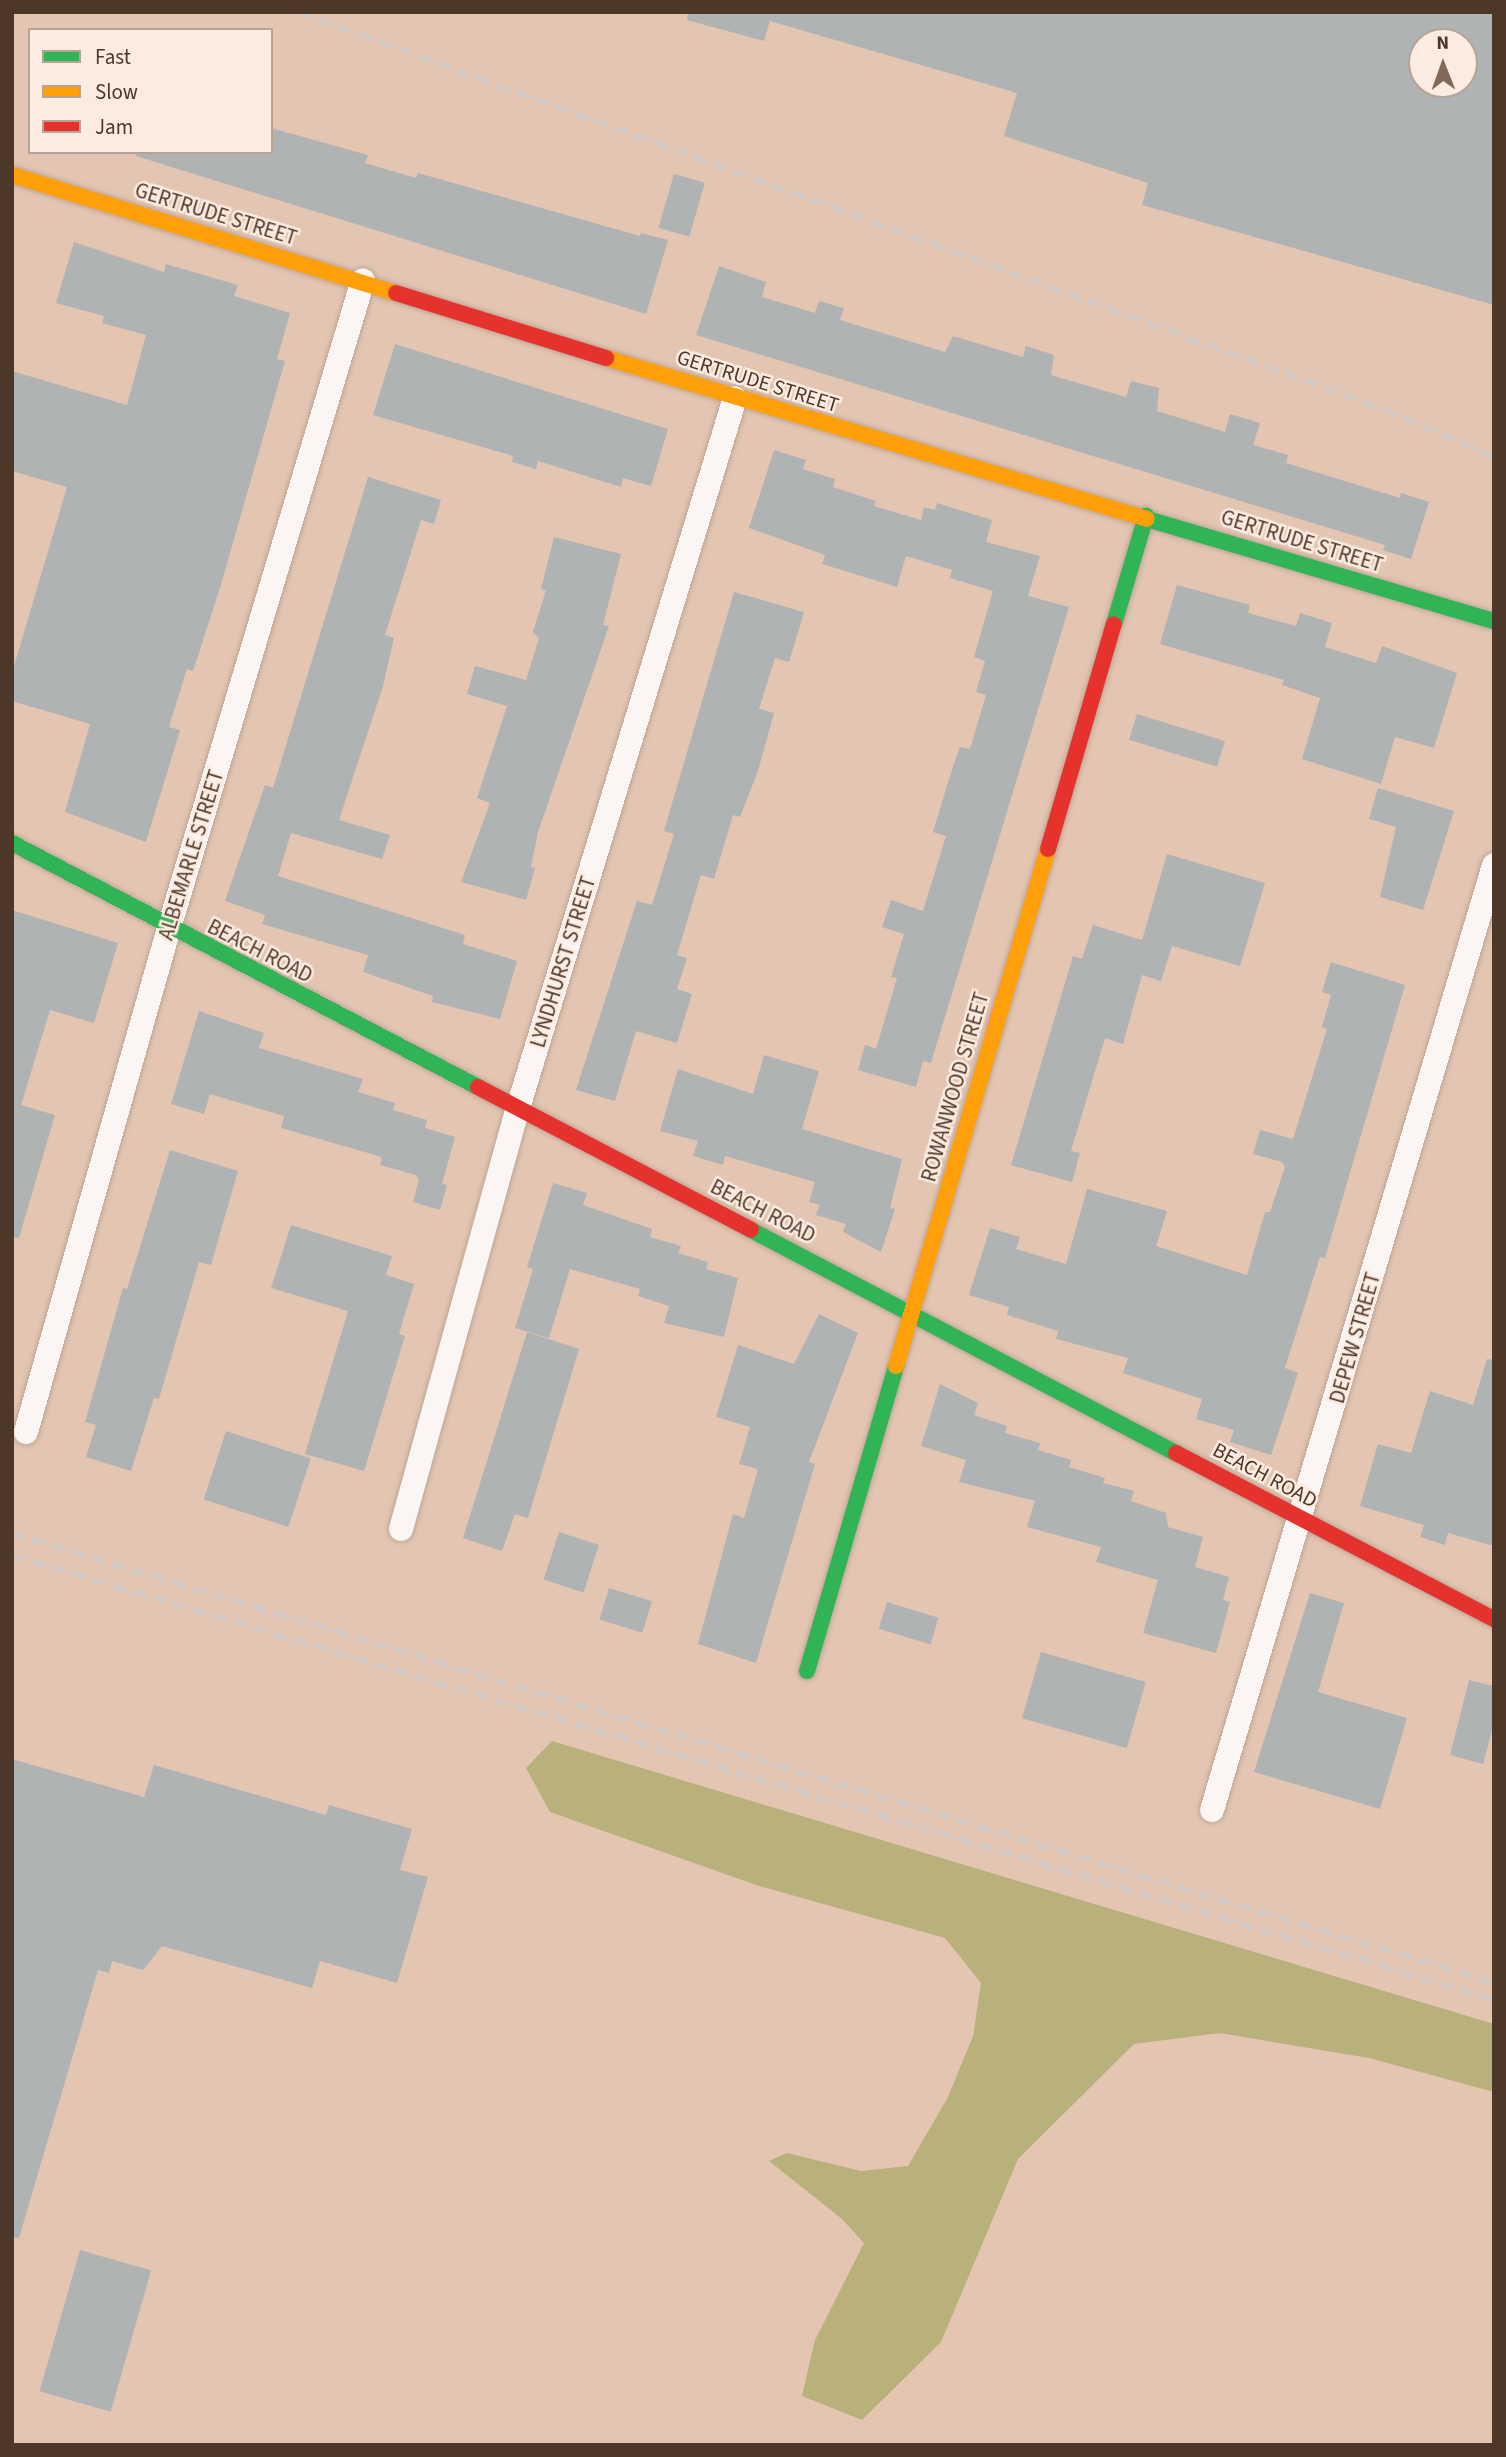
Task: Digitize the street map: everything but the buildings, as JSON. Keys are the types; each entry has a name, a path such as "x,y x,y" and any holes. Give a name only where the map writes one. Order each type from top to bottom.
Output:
{"street":[{"name":"GERTRUDE STREET","path":"12,175 363,280 736,398 1146,516 1494,621"},
{"name":"ALBEMARLE STREET","path":"26,1432 169,928 363,280"},
{"name":"LYNDHURST STREET","path":"401,1528 518,1108 736,398"},
{"name":"ROWANWOOD STREET","path":"807,1671 1146,516"},
{"name":"BEACH ROAD","path":"12,843 169,928 911,1311 1494,1619"},
{"name":"DEPEW STREET","path":"1212,1810 1302,1518 1494,865"}],"shaded area":[{"path":"552,1741 1494,2024 1494,2092 1369,2058 1220,2033 1134,2044 1018,2159 941,2342 862,2420 802,2396 815,2340 864,2243 842,2219 769,2161 787,2153 861,2171 908,2166 948,2097 973,2036 981,1983 945,1938 759,1886 550,1812 526,1768"}],"railway":[{"path":"299,12 1384,409 1494,456"},
{"path":"12,1533 1494,1982"},
{"path":"12,1555 1494,1999"}],"traffic: fast":[{"path":"1114,624 1146,516"},
{"path":"1147,519 1494,621"},
{"path":"12,843 478,1087"},
{"path":"751,1230 1176,1453"},
{"path":"807,1671 896,1366"}],"traffic: slow":[{"path":"12,175 396,293"},
{"path":"606,358 1147,519"},
{"path":"896,1366 1048,849"}],"traffic: jam":[{"path":"396,293 606,358"},
{"path":"1048,849 1114,624"},
{"path":"478,1087 751,1230"},
{"path":"1176,1453 1494,1619"}]}
